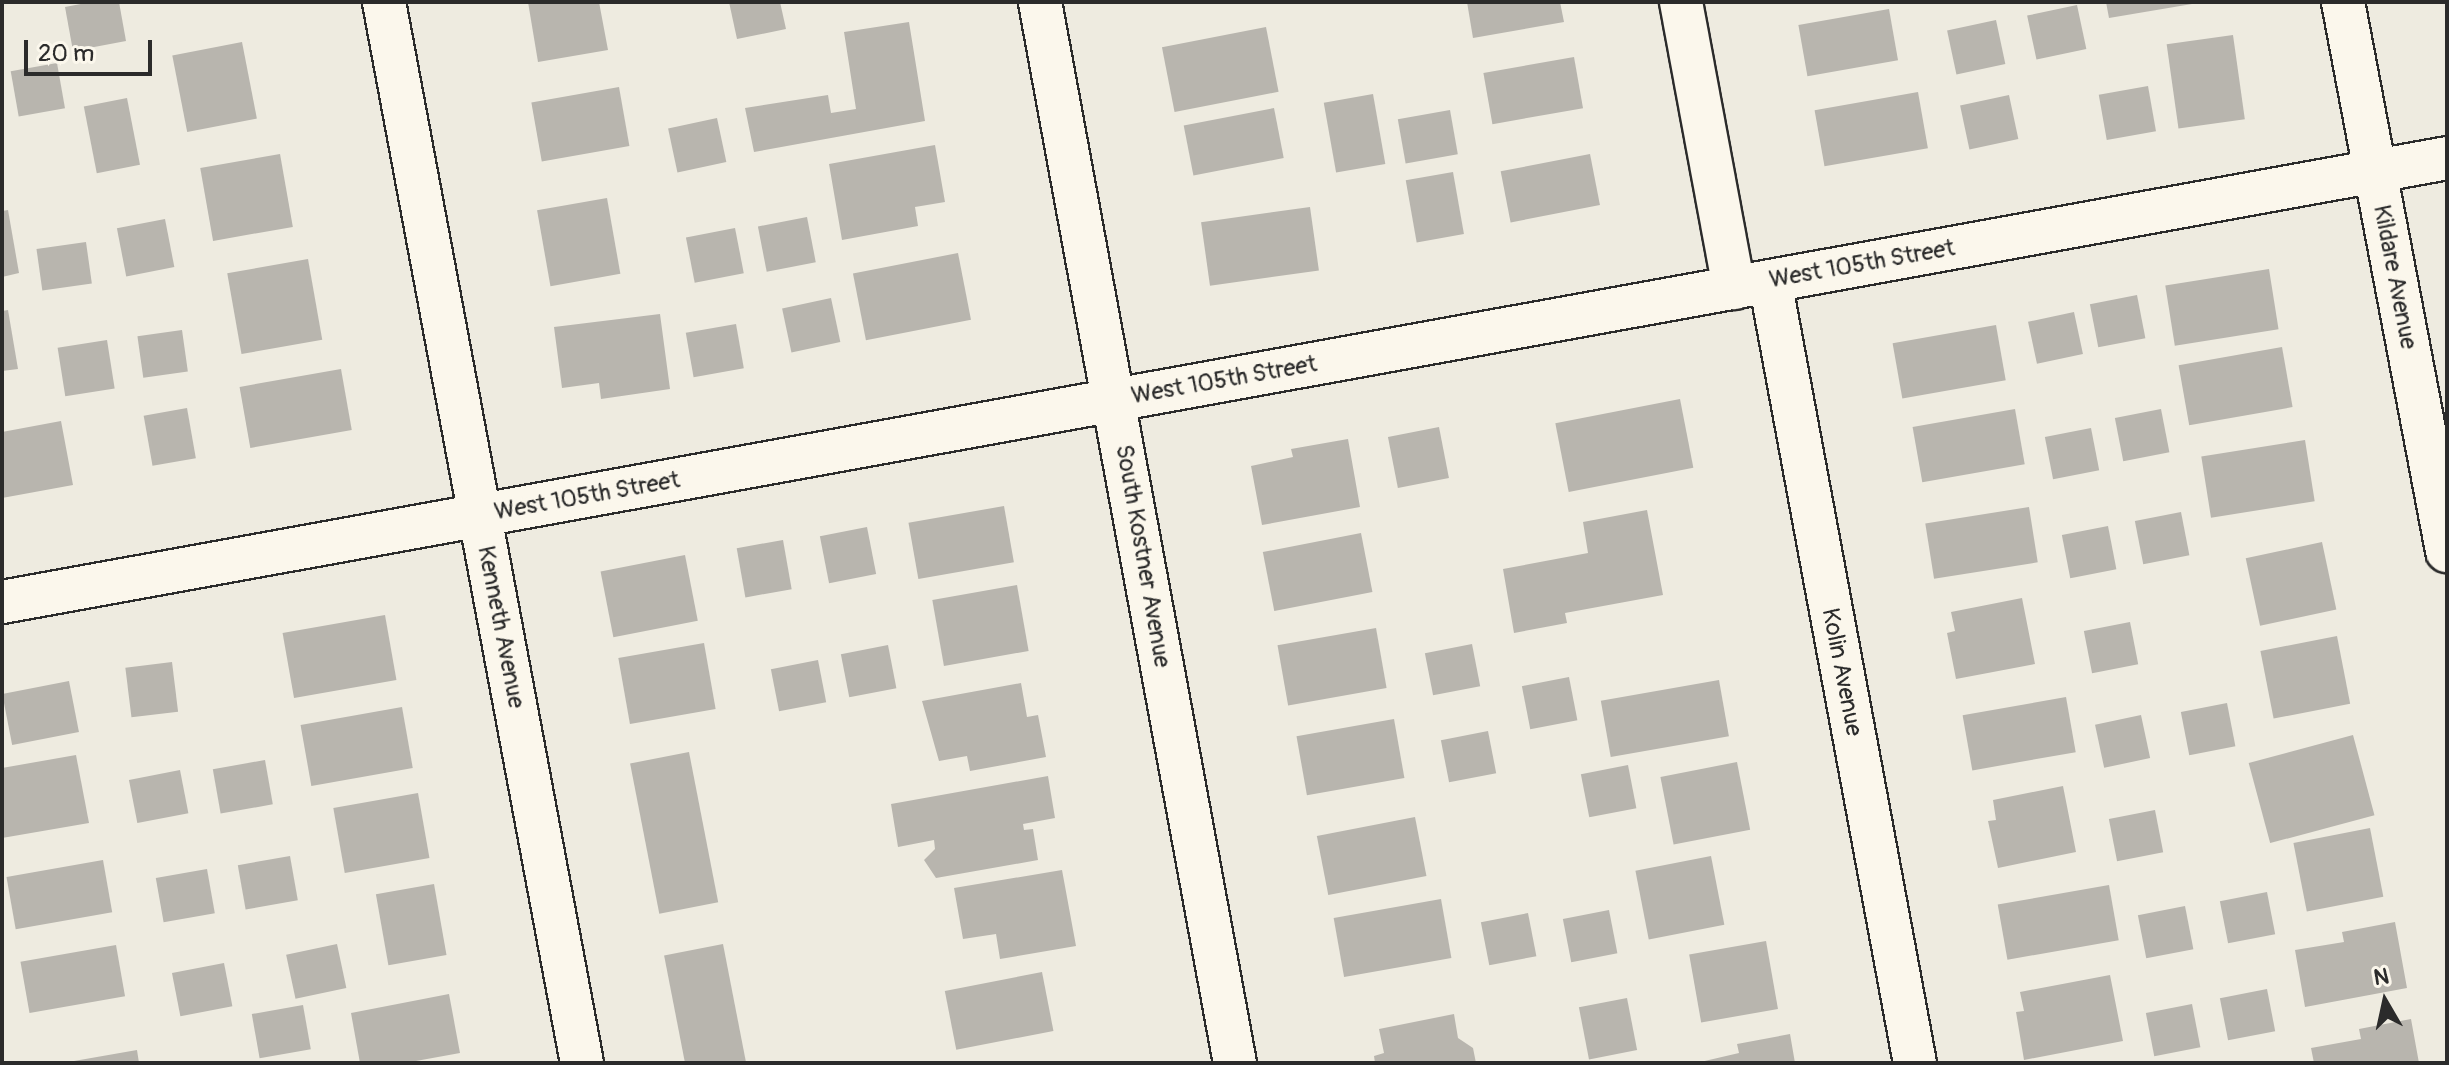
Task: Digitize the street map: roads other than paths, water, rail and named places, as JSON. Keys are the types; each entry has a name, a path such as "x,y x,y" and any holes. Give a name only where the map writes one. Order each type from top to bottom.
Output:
{"street":[{"name":"Kenneth Avenue","path":"384,2 582,1063"},
{"name":"South Kostner Avenue","path":"1040,2 1235,1063"},
{"name":"Kolin Avenue","path":"1681,2 1752,284 1915,1063"},
{"name":"Kildare Avenue","path":"2343,2 2447,551"},
{"name":"West 105th Street","path":"2,602 2447,158"}]}
